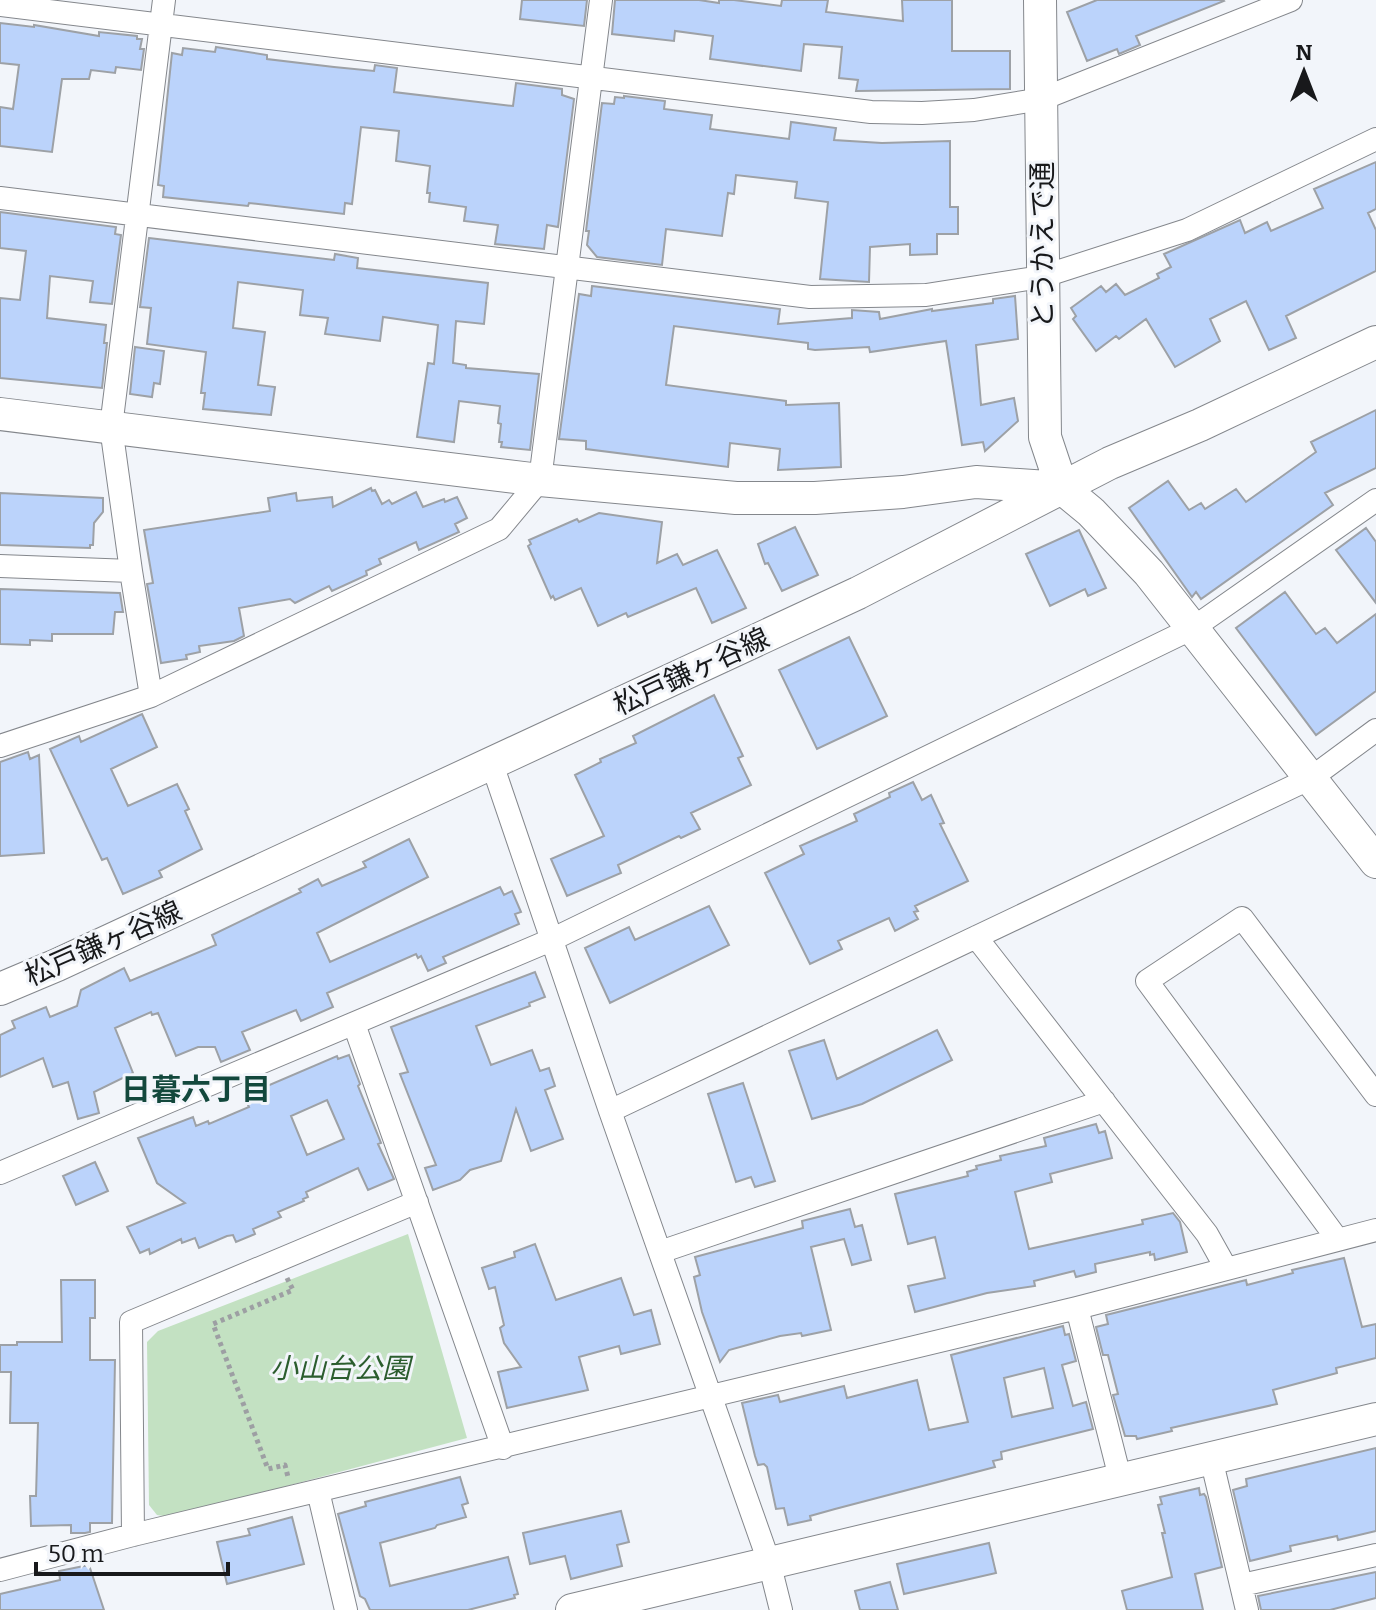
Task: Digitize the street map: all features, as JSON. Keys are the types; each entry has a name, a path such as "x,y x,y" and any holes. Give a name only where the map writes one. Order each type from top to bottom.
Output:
{"street":[{"path":"151,696 111,427 164,0"},
{"path":"0,746 151,696 499,529 540,480 601,0"},
{"name":"とうかえで通","path":"1040,0 1045,437 1062,488"},
{"path":"0,5 871,112 922,113 974,110 1042,99 1291,0"},
{"path":"0,198 810,297 926,295 1041,277 1187,230 1376,139"},
{"name":"松戸鎌ヶ谷線","path":"0,989 858,593 1062,488 1376,342"},
{"path":"0,414 540,480 736,498 815,498 976,482 1062,488 1091,512 1139,563 1376,862"},
{"path":"0,1173 551,940 1193,628 1376,500"},
{"path":"0,566 131,571"},
{"path":"610,1111 1311,778 1376,730"},
{"path":"492,764 769,1562 781,1610"},
{"path":"1338,1240 1147,981 1242,918 1376,1095"},
{"path":"976,937 1207,1234 1226,1268"},
{"path":"354,1024 503,1448"},
{"path":"660,1252 1104,1101"},
{"path":"133,1535 131,1322 417,1202"},
{"path":"0,1570 133,1535 1077,1308 1376,1230"},
{"path":"1077,1308 1120,1478"},
{"path":"572,1610 1376,1419"},
{"path":"1211,1458 1247,1610"},
{"path":"318,1491 346,1610"},
{"path":"1242,1585 1376,1555"}],"path":[{"path":"279,1260 293,1290 213,1324 268,1469 285,1465 293,1498"}],"green space":[{"name":"小山台公園","path":"408,1234 467,1438 170,1517 157,1515 149,1505 147,1342 158,1331"}],"building":[{"path":"522,0 587,0 584,26 520,19"},
{"path":"615,0 699,0 719,3 719,0 734,0 781,6 782,0 828,0 826,12 903,21 902,0 952,0 952,51 1010,51 1010,89 856,91 858,80 839,78 842,47 804,44 801,71 710,59 713,36 675,31 674,41 612,34"},
{"path":"1097,0 1224,1 1136,36 1140,45 1119,54 1117,49 1087,61 1067,12"},
{"path":"0,23 34,25 99,36 99,32 137,36 137,39 142,39 140,49 144,49 141,70 116,67 115,73 91,70 89,79 62,79 52,152 0,146 0,107 13,109 19,65 0,63"},
{"path":"216,47 267,55 267,59 334,67 374,71 375,65 397,68 394,92 513,106 516,83 562,89 562,95 574,99 558,227 547,225 544,249 495,244 498,225 464,221 466,207 429,202 430,166 396,161 399,131 361,127 352,204 345,203 344,214 163,197 164,186 158,185 172,53 182,55 183,48 215,52"},
{"path":"615,97 665,101 664,109 712,115 710,129 789,139 791,122 836,128 834,140 882,143 950,141 950,207 958,207 958,234 937,234 937,254 910,255 910,244 870,247 869,282 820,279 828,202 795,198 797,182 736,175 734,194 728,193 722,236 666,229 662,265 597,257 587,245 589,231 586,231 602,103 614,104"},
{"path":"1376,162 1376,209 1368,213 1376,230 1376,271 1286,316 1296,338 1269,350 1246,301 1210,319 1220,341 1175,367 1146,319 1096,351 1073,319 1076,316 1071,308 1101,286 1106,292 1116,284 1125,295 1159,278 1157,274 1171,267 1164,254 1240,220 1245,233 1267,222 1271,231 1323,208 1314,189"},
{"path":"0,212 116,227 115,234 121,235 112,304 90,302 93,281 50,276 47,318 106,325 102,388 0,378 0,298 20,300 26,251 0,248"},
{"path":"149,238 334,260 335,254 358,258 357,268 488,283 484,324 456,321 453,363 466,365 466,368 539,374 530,450 501,447 501,424 498,423 500,406 459,401 454,442 417,437 428,363 434,364 438,325 383,317 380,341 325,334 328,318 300,315 303,290 238,282 233,328 265,332 258,385 275,387 271,415 203,409 205,393 201,393 206,352 147,344 151,308 140,307"},
{"path":"592,286 780,309 778,324 852,318 852,310 879,312 880,319 932,309 993,303 993,299 1015,296 1018,339 976,345 981,405 1014,398 1018,421 985,451 983,442 962,445 946,341 870,352 869,347 815,350 808,349 808,343 674,326 666,385 786,401 786,405 839,403 841,467 778,470 780,449 730,443 728,467 586,449 586,441 559,439 579,294 591,296"},
{"path":"135,347 164,351 160,384 154,383 152,397 130,394"},
{"path":"1376,410 1376,468 1325,493 1333,505 1201,599 1196,592 1192,597 1129,508 1168,481 1189,510 1201,503 1205,509 1236,489 1246,502 1316,452 1311,442"},
{"path":"371,488 382,504 389,500 392,504 416,492 423,507 457,497 467,518 455,524 459,532 419,550 416,542 379,559 381,564 366,571 367,575 332,591 329,586 295,603 290,599 239,608 244,636 234,641 199,646 200,652 186,655 187,659 161,663 147,584 153,583 144,530 270,511 268,498 296,493 297,501 332,497 333,507"},
{"path":"0,493 103,498 103,512 94,523 93,545 90,548 0,545"},
{"path":"599,513 662,522 657,563 677,554 683,565 717,550 746,608 712,623 696,588 628,617 626,613 598,626 581,588 555,600 553,596 551,598 528,546 531,544 529,540"},
{"path":"795,527 818,575 782,591 768,563 765,564 758,544"},
{"path":"1366,528 1376,542 1376,603 1336,550"},
{"path":"1079,530 1106,588 1088,596 1085,589 1050,606 1026,554"},
{"path":"0,589 120,593 123,612 115,612 113,634 52,634 52,641 30,640 30,645 0,644"},
{"path":"1285,592 1316,634 1325,628 1337,643 1376,614 1376,691 1316,735 1236,628"},
{"path":"849,637 887,716 817,749 779,670"},
{"path":"714,695 743,756 738,758 751,785 691,813 700,829 618,865 621,873 567,896 551,859 604,836 575,775 601,762 600,759 636,743 633,736"},
{"path":"142,714 157,747 111,769 128,806 177,784 202,849 159,871 162,877 123,894 107,858 102,860 50,749 79,736 81,742"},
{"path":"28,752 30,759 39,755 44,853 0,856 0,762"},
{"path":"913,782 922,800 931,795 944,823 940,824 968,881 915,906 918,919 895,931 889,918 838,941 842,949 810,964 765,873 804,854 800,846 857,821 854,814"},
{"path":"409,839 428,877 317,933 330,962 500,887 504,895 512,891 521,912 515,914 519,924 443,957 446,963 428,971 421,956 418,958 416,954 327,993 333,1007 301,1021 296,1010 242,1032 250,1050 221,1062 215,1047 198,1047 176,1056 158,1013 152,1015 151,1012 115,1028 133,1073 94,1092 99,1113 78,1119 68,1082 53,1087 43,1058 0,1077 0,1035 15,1028 12,1021 46,1007 50,1017 77,1006 81,990 124,968 130,981 216,945 212,935 301,892 299,889 318,879 322,886 366,867 363,862"},
{"path":"709,906 729,945 610,1003 585,948 629,927 635,940"},
{"path":"535,972 545,997 529,1003 530,1006 476,1026 491,1065 532,1050 540,1071 549,1068 555,1086 545,1090 563,1139 531,1151 516,1109 501,1161 470,1170 460,1180 433,1190 425,1168 436,1165 400,1074 408,1072 391,1027"},
{"path":"937,1030 952,1060 862,1104 812,1119 789,1051 824,1040 837,1079"},
{"path":"349,1055 381,1143 378,1144 394,1179 368,1190 358,1168 306,1192 308,1197 304,1201 278,1212 281,1217 253,1229 255,1234 236,1242 233,1235 199,1248 195,1238 182,1243 181,1239 150,1254 149,1249 140,1253 127,1227 185,1203 157,1183 138,1138 193,1117 196,1126 208,1121 209,1124 249,1107 244,1096 337,1056 338,1059","holes":["327,1100 344,1139 307,1155 291,1116"]},
{"path":"743,1083 775,1181 755,1187 751,1177 736,1182 708,1094"},
{"path":"1096,1124 1099,1133 1105,1131 1112,1158 1050,1174 1052,1182 1015,1192 1029,1249 1143,1224 1142,1220 1173,1213 1180,1222 1187,1252 1155,1260 1150,1252 1095,1264 1096,1272 1076,1277 1074,1271 1034,1281 1035,1286 987,1293 915,1312 908,1286 945,1278 935,1237 908,1244 895,1194 968,1176 967,1172 977,1169 976,1166 1001,1160 1000,1156 1046,1146 1044,1138"},
{"path":"95,1162 108,1191 76,1205 63,1176"},
{"path":"850,1209 855,1227 862,1225 871,1260 852,1265 844,1239 811,1247 831,1330 802,1336 801,1333 780,1336 729,1350 720,1362 702,1312 694,1277 700,1275 695,1257 803,1228 802,1221"},
{"path":"535,1244 556,1300 621,1278 634,1315 651,1310 660,1344 621,1354 619,1346 579,1357 588,1390 507,1408 498,1372 521,1367 504,1343 500,1328 504,1325 495,1287 489,1289 482,1268 515,1257 514,1252"},
{"path":"1344,1258 1362,1327 1376,1324 1376,1358 1336,1368 1337,1373 1273,1390 1277,1404 1171,1428 1172,1431 1137,1439 1136,1436 1125,1436 1113,1395 1118,1394 1108,1355 1103,1355 1096,1327 1108,1324 1106,1315 1246,1280 1247,1285"},
{"path":"61,1280 95,1280 95,1318 90,1318 90,1360 115,1360 112,1523 90,1523 90,1532 85,1533 71,1533 71,1525 31,1526 30,1496 36,1496 38,1423 10,1423 11,1372 0,1372 0,1345 62,1342"},
{"path":"1063,1326 1065,1335 1069,1334 1076,1361 1062,1365 1073,1406 1086,1402 1093,1429 1001,1452 1002,1459 993,1461 995,1467 810,1516 811,1520 788,1525 784,1508 776,1509 767,1467 758,1465 742,1403 778,1395 780,1402 844,1386 847,1398 917,1380 929,1430 968,1422 951,1355","holes":["1044,1368 1053,1408 1012,1417 1004,1378"]},
{"path":"1376,1448 1376,1531 1290,1546 1291,1551 1250,1561 1233,1490 1247,1486 1246,1479"},
{"path":"460,1477 468,1503 462,1505 466,1517 380,1543 390,1586 508,1557 518,1594 514,1595 515,1598 468,1610 370,1610 360,1596 338,1514 366,1506 365,1502"},
{"path":"1199,1488 1200,1495 1206,1497 1222,1567 1195,1574 1203,1610 1127,1610 1122,1591 1172,1577 1162,1533 1165,1533 1158,1505 1162,1504 1160,1497"},
{"path":"621,1511 629,1542 617,1545 622,1566 571,1579 565,1556 530,1564 523,1533"},
{"path":"292,1517 304,1564 227,1584 217,1542 250,1535 248,1529"},
{"path":"989,1543 996,1573 904,1594 897,1564"},
{"path":"89,1565 104,1610 0,1610 0,1594 60,1580 59,1571"},
{"path":"1376,1572 1376,1598 1330,1610 1261,1610 1258,1596"},
{"path":"890,1582 898,1610 860,1610 855,1591"}],"district":[{"name":"日暮六丁目","path":"196,1090"}]}
